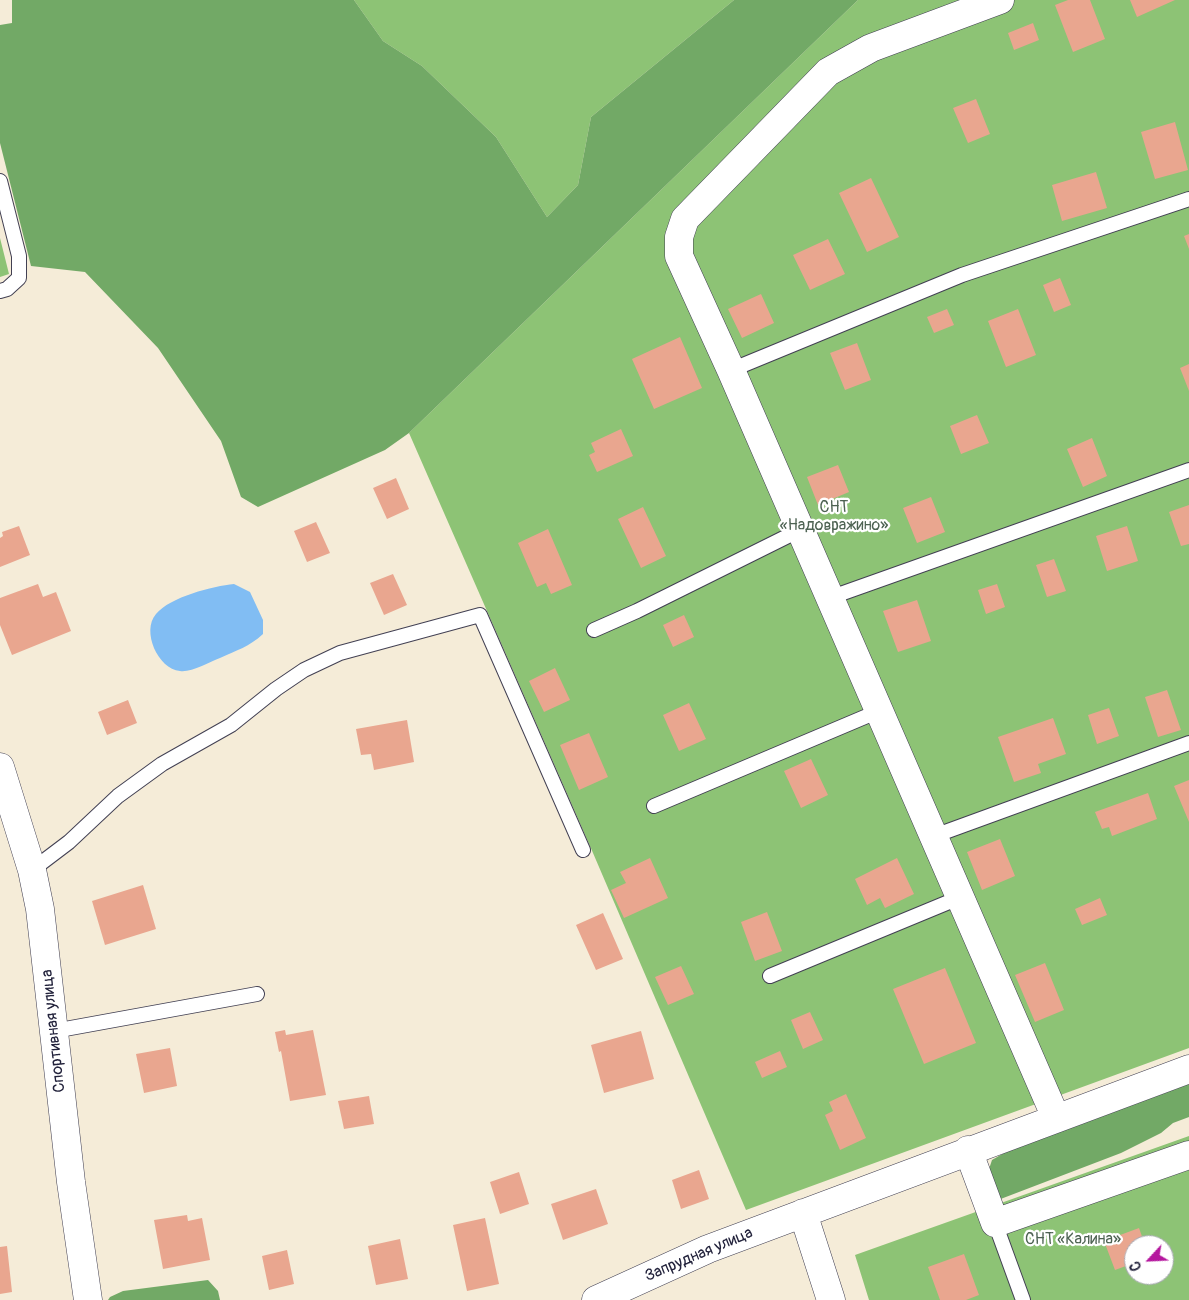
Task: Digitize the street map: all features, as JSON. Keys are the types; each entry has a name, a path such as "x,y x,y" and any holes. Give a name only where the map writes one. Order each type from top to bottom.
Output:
{"street":[{"path":"1000,0 870,48 828,72 685,219 679,237 680,256 1056,1118"},
{"name":"Спортивная улица","path":"0,767 32,870 40,909 70,1182 88,1300"},
{"name":"Запрудная улица","path":"596,1300 708,1249 968,1150 1189,1069"},
{"path":"968,1150 994,1224 1189,1155"},
{"path":"803,1213 831,1300"}],"lane":[{"path":"0,181 20,256 19,278 7,289 0,291"},
{"path":"731,370 962,275 1189,199"},
{"path":"829,598 1189,470"},
{"path":"594,630 800,530"},
{"path":"32,870 69,842 118,796 162,764 231,725 276,689 304,670 340,653 480,615 583,850"},
{"path":"654,806 879,711"},
{"path":"934,836 1189,742"},
{"path":"770,976 960,896"},
{"path":"54,1031 257,994"},
{"path":"994,1224 1023,1300"}],"green space":[{"path":"12,0 354,0 383,41 422,66 496,137 547,217 578,185 591,117 734,0 858,0 409,433 385,450 258,507 241,497 221,441 158,348 85,272 31,266 0,143 0,25 12,23"},
{"path":"354,0 734,0 591,117 578,185 547,217 496,137 422,66 383,41"},
{"name":"СНТ «Надовражино»","path":"858,0 1189,0 1189,1048 746,1210 593,853 409,433"},
{"path":"0,238 9,274 0,277"},
{"path":"1189,1084 1189,1117 1173,1123 1161,1133 1121,1153 998,1200 987,1175 992,1160 1004,1153"},
{"name":"СНТ «Калина»","path":"1189,1136 1189,1300 869,1300 855,1255"},
{"path":"208,1280 218,1291 220,1300 108,1300 110,1297 123,1291"}],"water":[{"path":"234,584 250,592 263,620 263,634 243,648 194,669 180,671 172,669 165,664 159,657 151,639 150,630 156,614 171,602 192,593"}],"building":[{"path":"1068,0 1090,0 1105,39 1073,52 1055,5"},
{"path":"1130,0 1175,0 1137,17"},
{"path":"1033,23 1039,40 1014,50 1008,33"},
{"path":"976,99 990,134 968,143 953,108"},
{"path":"1175,122 1188,170 1155,179 1141,132"},
{"path":"1096,172 1107,208 1062,221 1052,185"},
{"path":"871,178 899,237 867,252 839,193"},
{"path":"1189,234 1189,249 1184,236"},
{"path":"828,239 845,274 810,290 793,255"},
{"path":"1060,278 1071,305 1054,312 1043,285"},
{"path":"761,294 774,323 742,338 728,309"},
{"path":"947,309 954,325 934,333 927,317"},
{"path":"1018,309 1036,355 1006,367 988,321"},
{"path":"680,337 702,388 654,409 632,359"},
{"path":"857,343 871,380 845,390 830,353"},
{"path":"1189,364 1189,391 1180,368"},
{"path":"977,415 989,443 961,454 950,426"},
{"path":"621,429 633,456 597,472 589,455 595,452 591,443"},
{"path":"1092,438 1107,476 1083,487 1067,449"},
{"path":"838,465 849,492 818,505 807,477"},
{"path":"396,478 409,509 387,519 373,488"},
{"path":"931,497 945,532 917,543 903,508"},
{"path":"1189,505 1189,544 1181,546 1169,512"},
{"path":"643,507 666,556 641,568 618,519"},
{"path":"316,522 330,553 307,562 294,531"},
{"path":"19,526 30,555 0,567 0,538 3,536 2,532"},
{"path":"1127,526 1138,561 1107,571 1096,536"},
{"path":"548,529 572,585 551,594 546,583 537,587 518,543"},
{"path":"1054,559 1066,591 1047,597 1036,565"},
{"path":"393,574 407,605 384,615 370,583"},
{"path":"38,584 43,597 56,592 71,631 12,655 0,625 0,598"},
{"path":"997,584 1005,607 986,614 978,590"},
{"path":"917,600 931,641 898,652 883,611"},
{"path":"684,615 694,637 673,647 663,625"},
{"path":"555,668 570,700 544,712 529,681"},
{"path":"1167,690 1181,730 1158,737 1145,697"},
{"path":"128,700 137,723 107,735 98,712"},
{"path":"689,703 706,739 679,751 663,715"},
{"path":"1109,708 1119,736 1097,744 1088,715"},
{"path":"1053,718 1066,754 1038,764 1041,773 1014,782 998,737"},
{"path":"407,720 414,762 374,770 371,754 361,755 356,729"},
{"path":"589,733 608,777 579,790 560,745"},
{"path":"811,759 828,795 801,808 784,771"},
{"path":"1189,780 1189,822 1174,786"},
{"path":"1148,793 1157,819 1112,836 1109,827 1102,829 1095,812"},
{"path":"1000,839 1015,876 982,890 967,852"},
{"path":"650,858 668,898 624,918 611,890 626,883 620,872"},
{"path":"897,858 914,894 885,908 880,898 867,905 855,879"},
{"path":"143,885 156,929 105,945 92,901"},
{"path":"1100,898 1107,915 1082,925 1075,909"},
{"path":"767,912 782,951 755,961 741,922"},
{"path":"603,913 623,959 596,970 576,925"},
{"path":"1045,963 1064,1010 1035,1022 1015,975"},
{"path":"681,966 694,994 668,1005 655,977"},
{"path":"945,968 976,1043 924,1064 893,989"},
{"path":"810,1012 823,1040 803,1049 791,1020"},
{"path":"285,1030 286,1035 313,1030 326,1095 290,1101 281,1051 279,1052 275,1032"},
{"path":"641,1031 654,1079 604,1093 591,1045"},
{"path":"170,1048 177,1086 144,1093 136,1054"},
{"path":"780,1051 787,1067 762,1078 755,1062"},
{"path":"846,1094 866,1138 840,1150 825,1115 833,1111 829,1102"},
{"path":"369,1096 374,1124 344,1129 338,1101"},
{"path":"699,1170 709,1199 681,1209 672,1180"},
{"path":"519,1172 529,1204 500,1214 490,1182"},
{"path":"596,1189 608,1224 563,1240 551,1204"},
{"path":"187,1215 188,1221 202,1218 210,1260 163,1269 154,1220"},
{"path":"485,1218 499,1284 467,1291 453,1225"},
{"path":"1139,1228 1141,1235 1124,1235 1124,1267 1115,1270 1104,1241"},
{"path":"400,1239 408,1279 376,1285 368,1246"},
{"path":"7,1246 12,1292 0,1294 0,1247"},
{"path":"287,1250 294,1284 269,1290 262,1256"},
{"path":"964,1254 979,1295 966,1300 940,1300 928,1267"}]}
